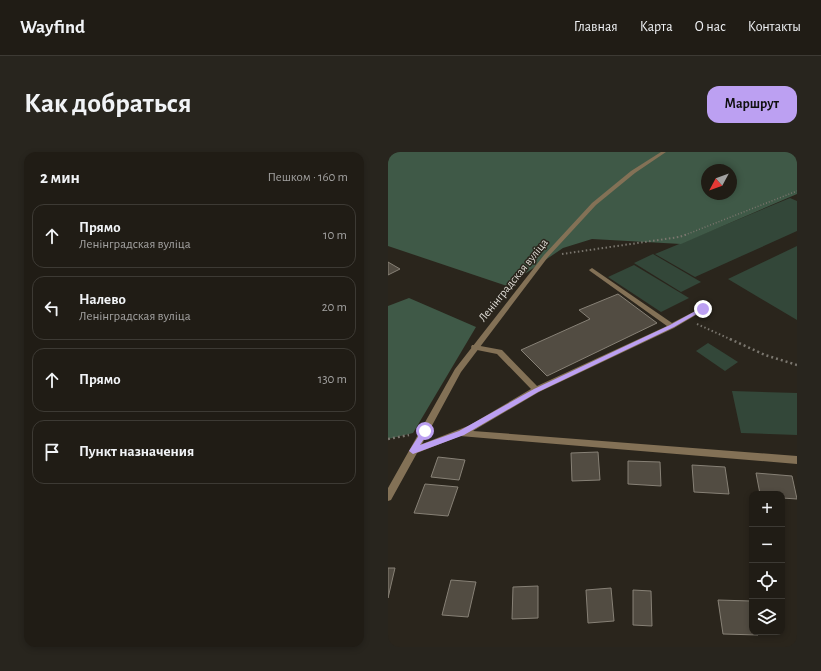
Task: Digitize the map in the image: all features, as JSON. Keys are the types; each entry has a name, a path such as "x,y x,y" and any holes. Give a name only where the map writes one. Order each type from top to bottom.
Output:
{"street":[{"name":"Ленінградская вуліца","path":"388,497 458,370 546,256 594,204 633,172 664,152"},
{"path":"592,270 672,326"},
{"path":"413,451 462,433 536,390 672,326 703,309"},
{"path":"475,347 499,352 536,390"},
{"path":"462,433 797,460"}],"path":[{"path":"546,256 679,237 797,191"},
{"path":"686,318 765,355 797,365"},
{"path":"388,440 425,431"}],"green space":[{"path":"388,152 797,152 797,194 681,244 592,239 563,248 507,286 388,246"},
{"path":"790,198 797,201 797,231 695,277 655,254"},
{"path":"797,246 797,320 728,279"},
{"path":"653,254 701,282 681,292 634,263"},
{"path":"634,265 689,298 661,312 608,277"},
{"path":"409,298 476,327 413,433 388,439 388,306"},
{"path":"708,343 738,362 725,371 696,351"},
{"path":"732,391 797,393 797,435 741,433"}],"building":[{"path":"388,262 400,269 388,275"},
{"path":"618,294 657,323 547,376 521,350 590,319 579,310"},
{"path":"598,452 600,480 572,481 571,453"},
{"path":"438,457 465,460 459,480 431,477"},
{"path":"628,461 660,462 661,486 628,484"},
{"path":"692,465 725,467 729,494 694,492"},
{"path":"756,473 792,476 797,499 785,498 785,491 759,491"},
{"path":"425,484 458,487 448,516 414,513"},
{"path":"388,568 395,568 388,598"},
{"path":"451,580 476,582 468,617 442,615"},
{"path":"538,586 538,618 512,619 513,587"},
{"path":"611,588 614,621 588,623 586,590"},
{"path":"633,590 651,591 652,626 633,625"},
{"path":"718,600 749,601 749,635 723,634"}],"route":[{"path":"425,431 413,451 462,433 536,390 672,326 703,309"}]}
